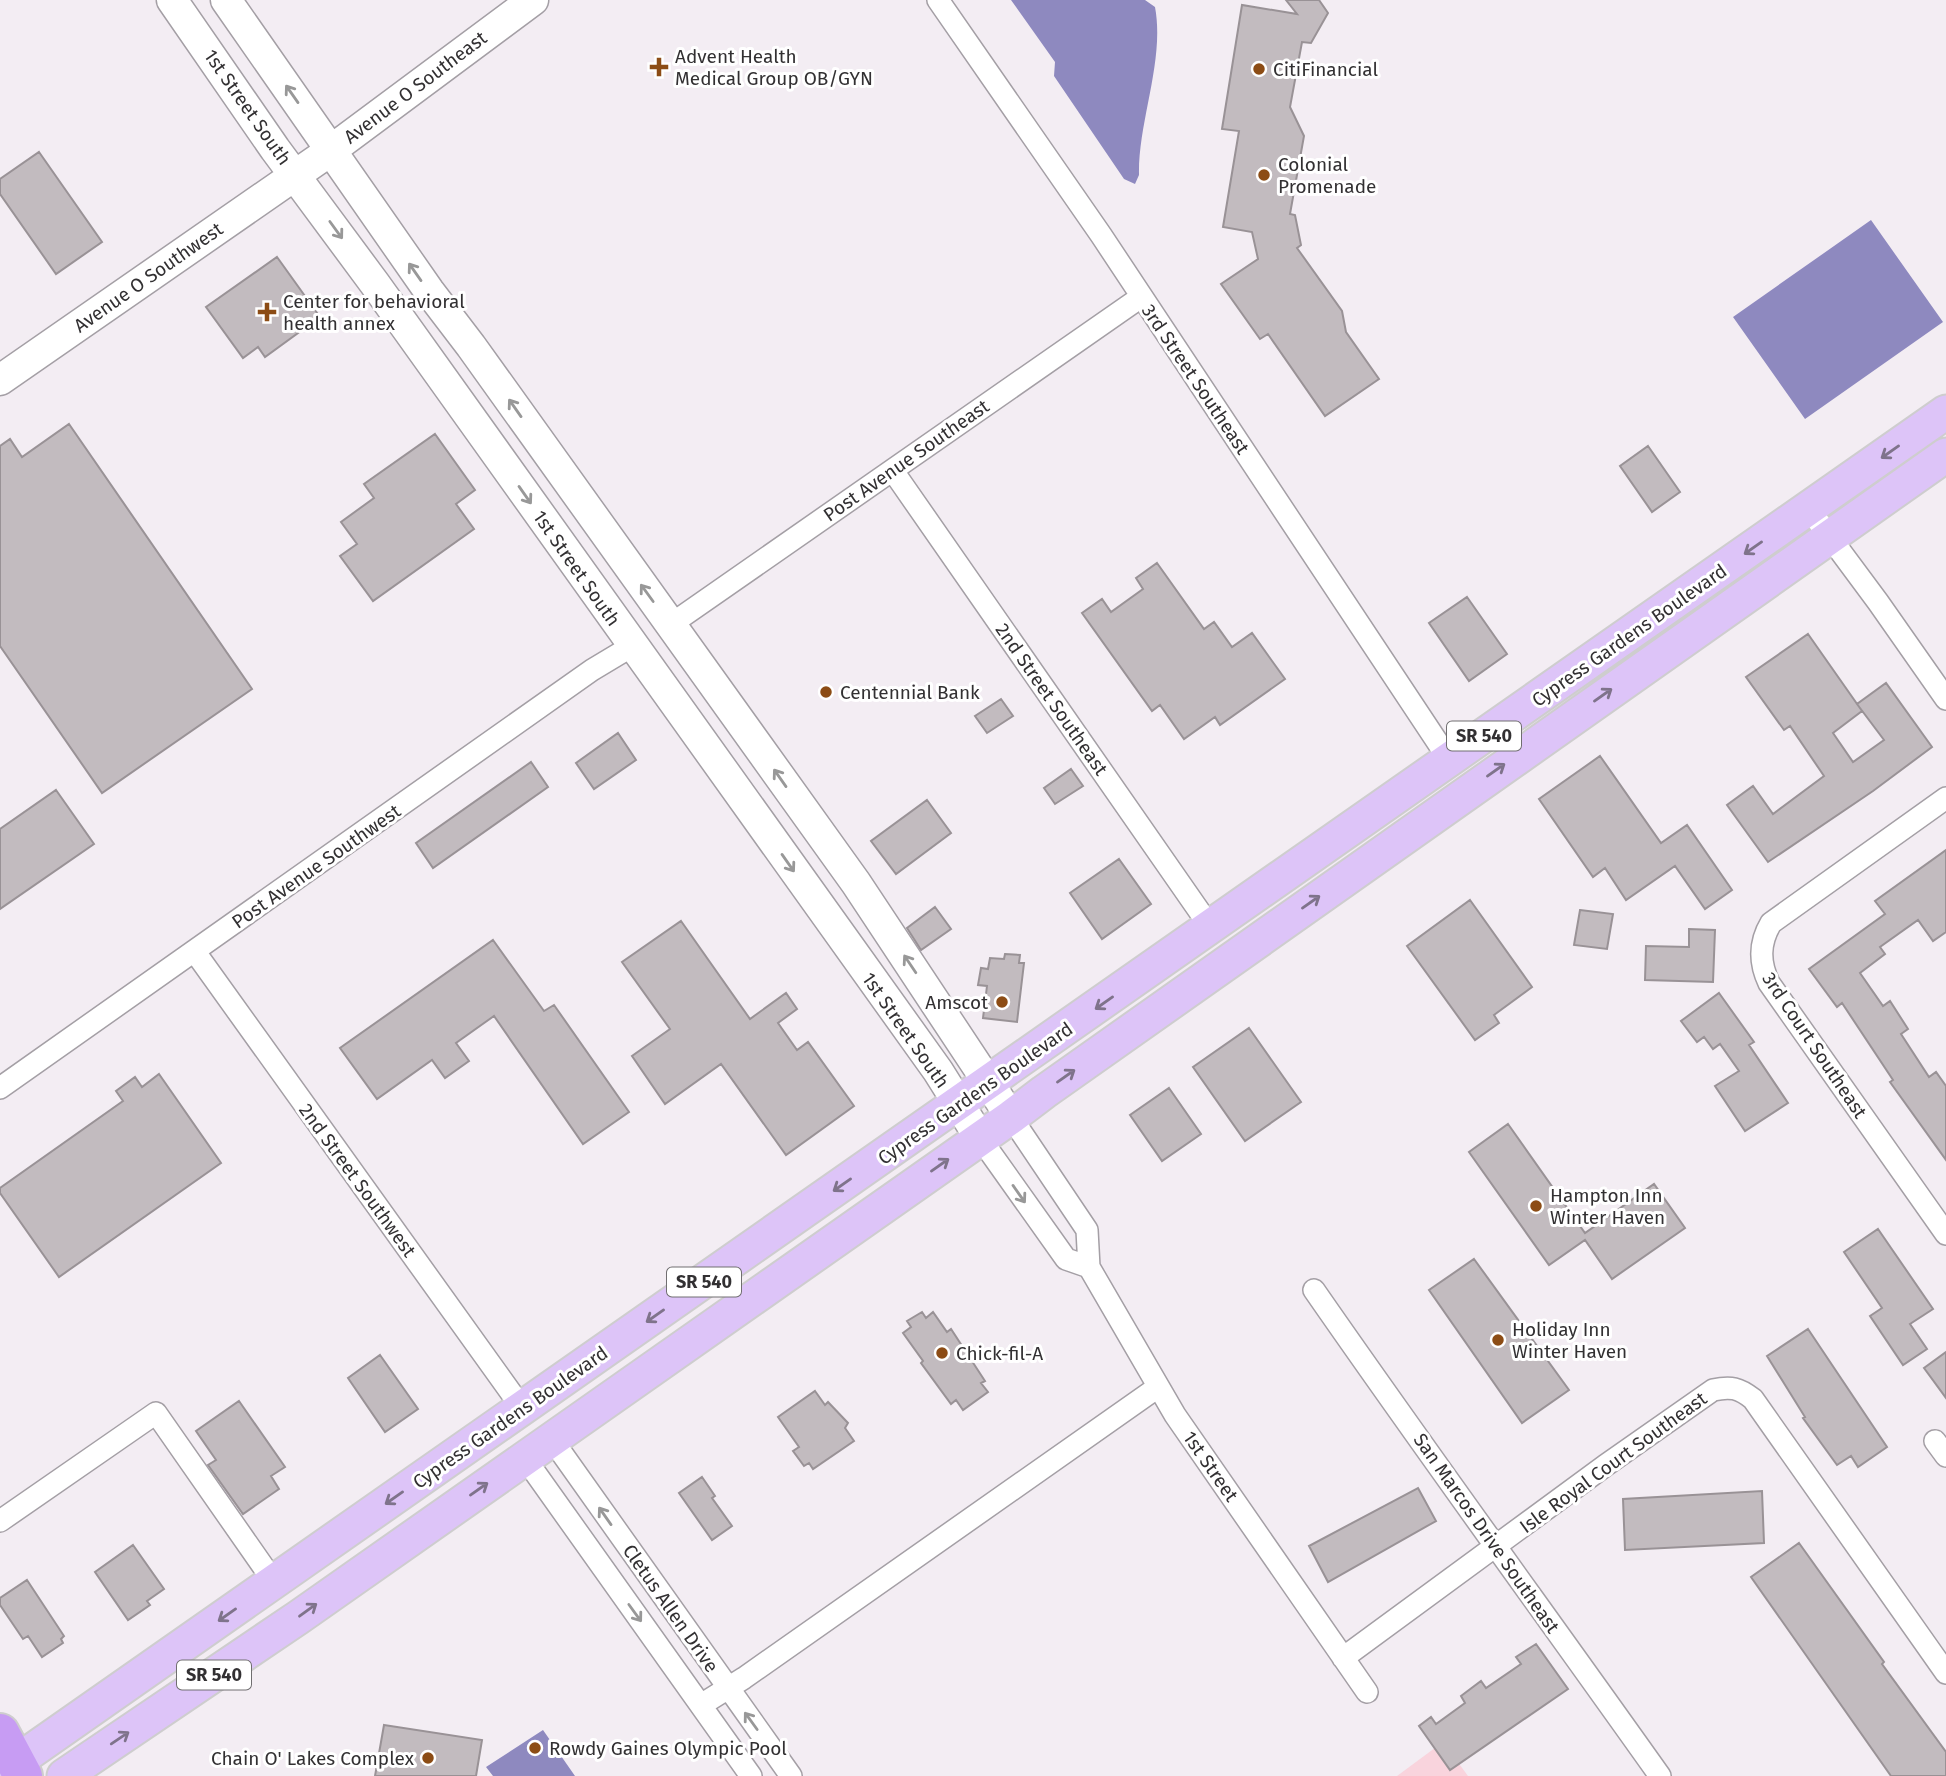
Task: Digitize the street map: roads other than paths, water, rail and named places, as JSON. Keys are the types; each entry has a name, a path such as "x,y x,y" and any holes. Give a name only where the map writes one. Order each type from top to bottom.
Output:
{"main road":[{"name":"1st Street South","path":"172,0 275,149 375,284 938,1072 980,1138"},
{"name":"1st Street South","path":"226,0 429,291 869,903 1011,1118"},
{"name":"Avenue O Southeast","path":"296,175 533,0"},
{"name":"Avenue O Southwest","path":"0,380 296,175"},
{"path":"375,284 400,301 441,342 454,346 471,346"},
{"name":"Cypress Gardens Boulevard","path":"11,1762 274,1582 1946,412"},
{"name":"Cypress Gardens Boulevard","path":"64,1776 299,1618 1011,1118 1241,951 1946,455"},
{"path":"1343,880 1343,873 1368,846 1429,791 1450,761"},
{"path":"1241,951 1240,928 1317,867 1328,846"}],"street":[{"name":"3rd Street Southeast","path":"938,0 1142,297 1450,761"},
{"name":"Post Avenue Southeast","path":"670,625 1142,297"},
{"name":"2nd Street Southeast","path":"893,471 1211,928"},
{"path":"1809,509 1946,699"},
{"name":"Post Avenue Southwest","path":"0,1088 592,670 632,646"},
{"name":"3rd Court Southeast","path":"1946,798 1770,923 1763,936 1761,957 1762,969 1769,983 1946,1234"},
{"name":"2nd Street Southwest","path":"195,952 522,1408"},
{"name":"1st Street","path":"1011,1118 1087,1230 1089,1267 1158,1387 1347,1663"},
{"path":"980,1138 1066,1259 1089,1267"},
{"name":"San Marcos Drive Southeast","path":"1314,1290 1660,1776"},
{"name":"Isle Royal Court Southeast","path":"1347,1663 1495,1547 1606,1465 1713,1390 1729,1386 1742,1390 1753,1399 1946,1674"},
{"path":"701,1705 1158,1387"},
{"path":"0,1521 156,1413 274,1582"},
{"name":"Cletus Allen Drive","path":"538,1448 728,1688 791,1776"},
{"name":"Cletus Allen Drive","path":"538,1448 701,1705 751,1776"},
{"path":"1347,1663 1367,1692"}],"place":[{"name":"Advent Health Medical Group OB/GYN","path":"659,67"},
{"name":"CitiFinancial","path":"1259,69"},
{"name":"Colonial Promenade","path":"1264,175"},
{"name":"Center for behavioral health annex","path":"267,312"},
{"name":"Centennial Bank","path":"826,692"},
{"name":"Amscot","path":"1002,1002"},
{"name":"Hampton Inn Winter Haven","path":"1536,1206"},
{"name":"Holiday Inn Winter Haven","path":"1498,1340"},
{"name":"Chick-fil-A","path":"942,1353"},
{"name":"Rowdy Gaines Olympic Pool","path":"535,1748"},
{"name":"Chain O' Lakes Complex","path":"428,1758"}]}
